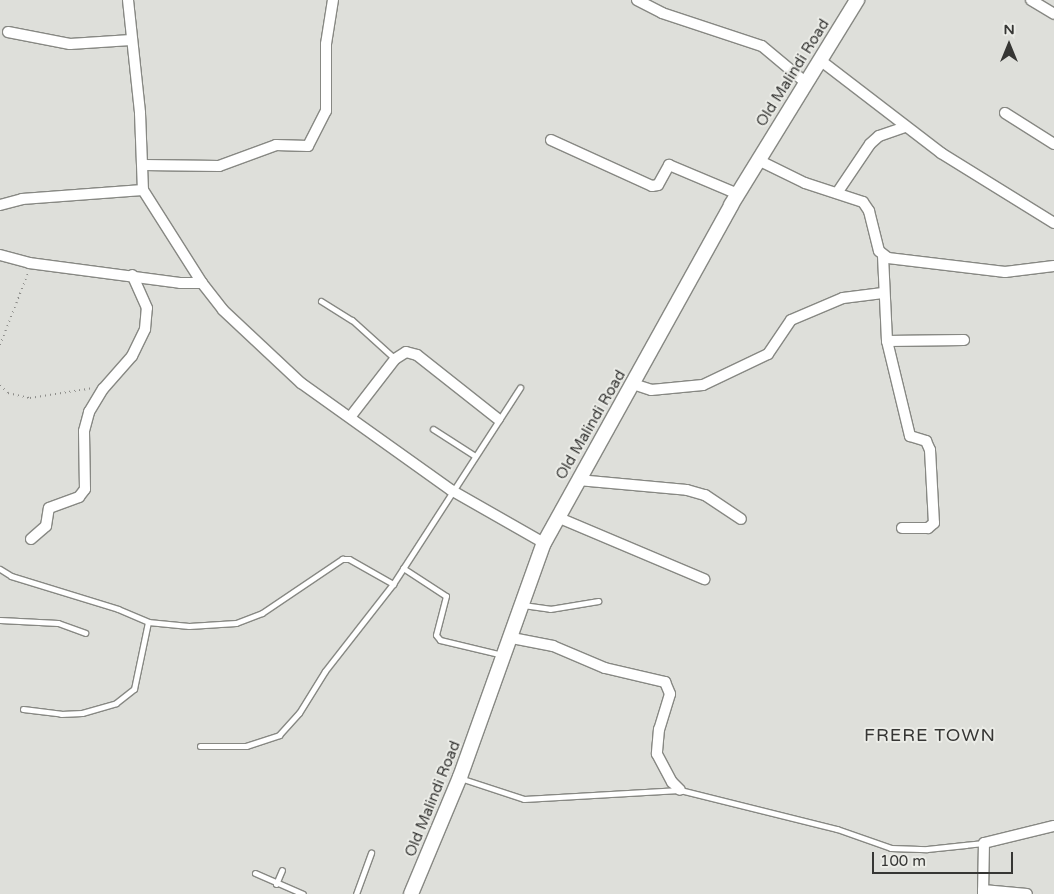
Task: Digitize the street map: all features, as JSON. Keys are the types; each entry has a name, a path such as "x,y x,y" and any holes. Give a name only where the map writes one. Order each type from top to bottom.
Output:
{"main road":[{"name":"Old Malindi Road","path":"411,894 460,777 506,656 544,543 738,194 857,0"}],"street":[{"path":"128,0 144,165 143,190 202,283 224,310 291,375 351,416 451,490 544,543"},
{"path":"144,165 209,168 253,156 276,145 308,146 326,111 326,44 333,0"},
{"path":"637,0 762,46 805,82"},
{"path":"1031,0 1054,14"},
{"path":"8,32 61,44 131,40"},
{"path":"820,60 905,127 1054,223"},
{"path":"1005,113 1054,144"},
{"path":"837,193 870,144 879,136 905,127"},
{"path":"551,140 652,186 658,185 669,165 738,194"},
{"path":"758,160 805,183 852,196 866,206 883,256 883,293 887,341 910,436 926,441 930,450 934,523 928,528 902,528"},
{"path":"0,205 22,199 143,190"},
{"path":"0,254 29,263 132,275 180,283 202,283"},
{"path":"883,256 1005,272 1054,266"},
{"path":"31,539 46,526 49,508 79,498 85,489 84,431 89,412 103,389 132,356 145,329 147,308 132,275"},
{"path":"633,384 650,390 703,385 768,354 791,320 843,298 883,293"},
{"path":"887,341 964,340"},
{"path":"351,416 395,359 406,352 417,355 498,419"},
{"path":"578,480 687,490 705,495 741,519"},
{"path":"557,517 704,580"},
{"path":"512,638 553,646 606,668 665,682 670,694 659,729 657,754 672,782 680,790"},
{"path":"1027,894 983,892 984,843 1054,826"}],"lane":[{"path":"321,301 352,320 395,359"},
{"path":"200,746 246,746 279,735 299,713 325,671 393,584 451,490 520,388"},
{"path":"432,429 474,456"},
{"path":"0,569 11,576 118,609 148,622 190,626 236,622 262,613 342,559 349,559 393,584"},
{"path":"403,568 446,596 436,635 440,640 506,656"},
{"path":"522,605 550,609 598,601"},
{"path":"0,620 58,623 85,633"},
{"path":"23,709 61,714 82,713 116,704 134,689 148,622"},
{"path":"460,777 524,799 680,790 837,829 891,848 984,843"},
{"path":"356,894 371,853"},
{"path":"276,884 282,870"},
{"path":"255,873 276,884 303,894"}],"path":[{"path":"0,345 14,303 25,285 29,263"},
{"path":"0,384 8,393 30,398 95,387 103,389"}],"district":[{"name":"FRERE TOWN","path":"930,735"}]}
